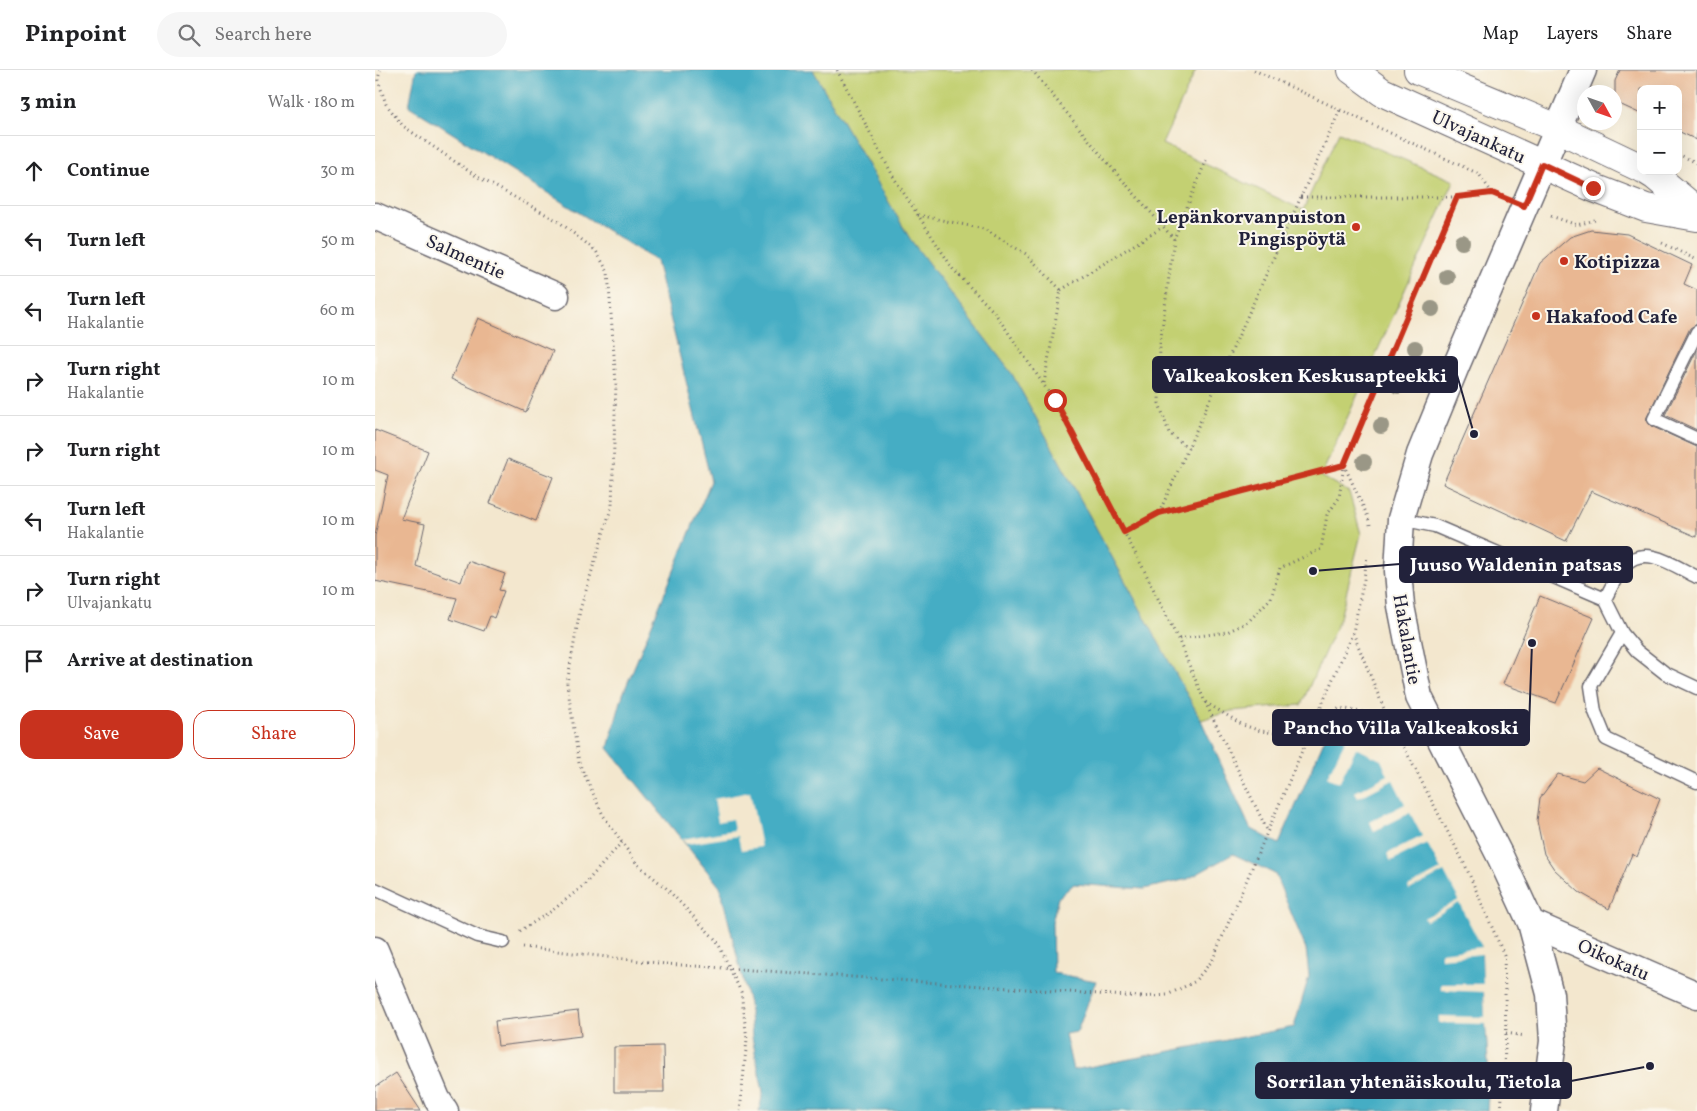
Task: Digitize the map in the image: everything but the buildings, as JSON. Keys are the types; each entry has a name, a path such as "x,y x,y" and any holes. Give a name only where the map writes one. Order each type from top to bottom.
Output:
{"main road":[{"name":"Ulvajankatu","path":"1352,70 1382,92 1593,188 1646,208 1697,217"},
{"name":"Ulvajankatu","path":"1418,70 1557,128 1637,166"},
{"path":"1653,175 1697,211"}],"street":[{"name":"Hakalantie","path":"1544,1111 1553,1041 1550,994 1531,923 1501,858 1419,697 1401,606 1397,571 1401,519 1420,454 1455,366 1583,70"},
{"name":"Salmentie","path":"375,216 557,296"},
{"name":"Oikokatu","path":"1531,923 1697,995"},
{"path":"375,950 437,1099 445,1111"}],"lane":[{"path":"1697,332 1654,419 1697,439"},
{"path":"1401,519 1435,526 1605,599 1622,633 1637,652 1665,673 1697,688"},
{"path":"1605,599 1625,566 1636,557 1655,556 1697,577"},
{"path":"1622,633 1591,686 1595,712 1606,739 1697,782"},
{"path":"375,889 477,936 503,942"}],"path":[{"path":"380,70 377,82 386,104 403,126 476,176 558,221 596,251 608,272 616,383 612,506 581,610 567,684 579,763 603,815 637,864 666,888 717,941 741,992 747,1039 740,1111"},
{"path":"837,70 894,178 953,268 995,313 1055,400 1179,639 1205,702 1267,830"},
{"path":"1032,70 1105,160 1173,239"},
{"name":"Ulvajankatu","path":"1254,70 1479,174 1492,193"},
{"path":"1159,513 1340,110"},
{"path":"1682,156 1697,163"},
{"path":"1188,448 1169,433 1159,403 1160,344 1173,239 1207,158"},
{"path":"1301,197 1457,197 1492,193 1577,225 1600,219"},
{"path":"1179,639 1227,632 1248,622 1271,598 1280,568 1321,549 1327,515 1339,498 1344,465 1457,197"},
{"path":"918,215 984,229 1025,254 1061,290"},
{"path":"1044,384 1061,290 1163,227"},
{"path":"1661,243 1697,260"},
{"path":"1124,532 1159,513 1344,465"},
{"path":"1344,465 1368,517 1371,531"},
{"name":"Hakalantie","path":"503,942 530,949 665,964 1141,997 1167,995 1194,982 1212,961 1353,632 1365,579 1368,550"},
{"path":"1353,632 1384,709 1466,867 1504,955 1506,1034 1501,1111"},
{"path":"1205,702 1243,725 1261,731 1282,734 1314,722 1340,708 1362,712 1397,733"},
{"path":"503,942 553,910 583,886 622,842"}],"green space":[{"path":"813,70 1196,70 1162,144 1303,210 1339,132 1454,181 1321,476 1349,492 1361,534 1340,618 1301,705 1231,711 1201,720 1012,374 910,239"}],"water":[{"path":"416,70 813,70 910,239 1012,374 1201,720 1250,828 1279,844 1329,729 1364,742 1384,760 1481,935 1489,1081 1487,1111 759,1111 763,1092 752,1037 749,1004 720,887 608,748 623,694 711,481 656,261 409,106","holes":["1233,854 1275,874 1306,949 1309,976 1294,1027 1073,1070 1065,1034 1077,1032 1096,981 1053,973 1052,922 1058,898 1074,884 1144,889 1188,879"]}],"pier":[{"path":"1332,729 1365,740 1387,759 1483,934 1489,1039 1487,1039 1486,1024 1439,1023 1439,1016 1485,1017 1484,992 1441,990 1441,984 1483,984 1482,954 1441,958 1441,952 1482,947 1459,903 1426,921 1424,918 1459,900 1444,872 1409,890 1408,887 1441,870 1427,843 1391,861 1387,854 1422,836 1410,813 1374,831 1370,822 1405,804 1393,780 1358,798 1355,792 1388,775 1381,760 1356,748 1339,783 1327,777 1346,739 1331,731"},
{"path":"750,792 761,847 741,850 738,836 686,844 682,839 734,830 732,819 718,822 714,799"}],"place":[{"name":"Lepänkorvanpuiston Pingispöytä","path":"1356,227"},
{"name":"Kotipizza","path":"1564,261"},
{"name":"Hakafood Cafe","path":"1536,316"},
{"name":"Valkeakosken Keskusapteekki","path":"1474,434"},
{"name":"Juuso Waldenin patsas","path":"1313,571"},
{"name":"Pancho Villa Valkeakoski","path":"1532,643"},
{"name":"Sorrilan yhtenäiskoulu, Tietola","path":"1650,1066"}],"route":[{"path":"1055,400 1124,532 1159,513 1344,465 1457,197 1492,193 1524,206 1542,164 1593,188"}]}
